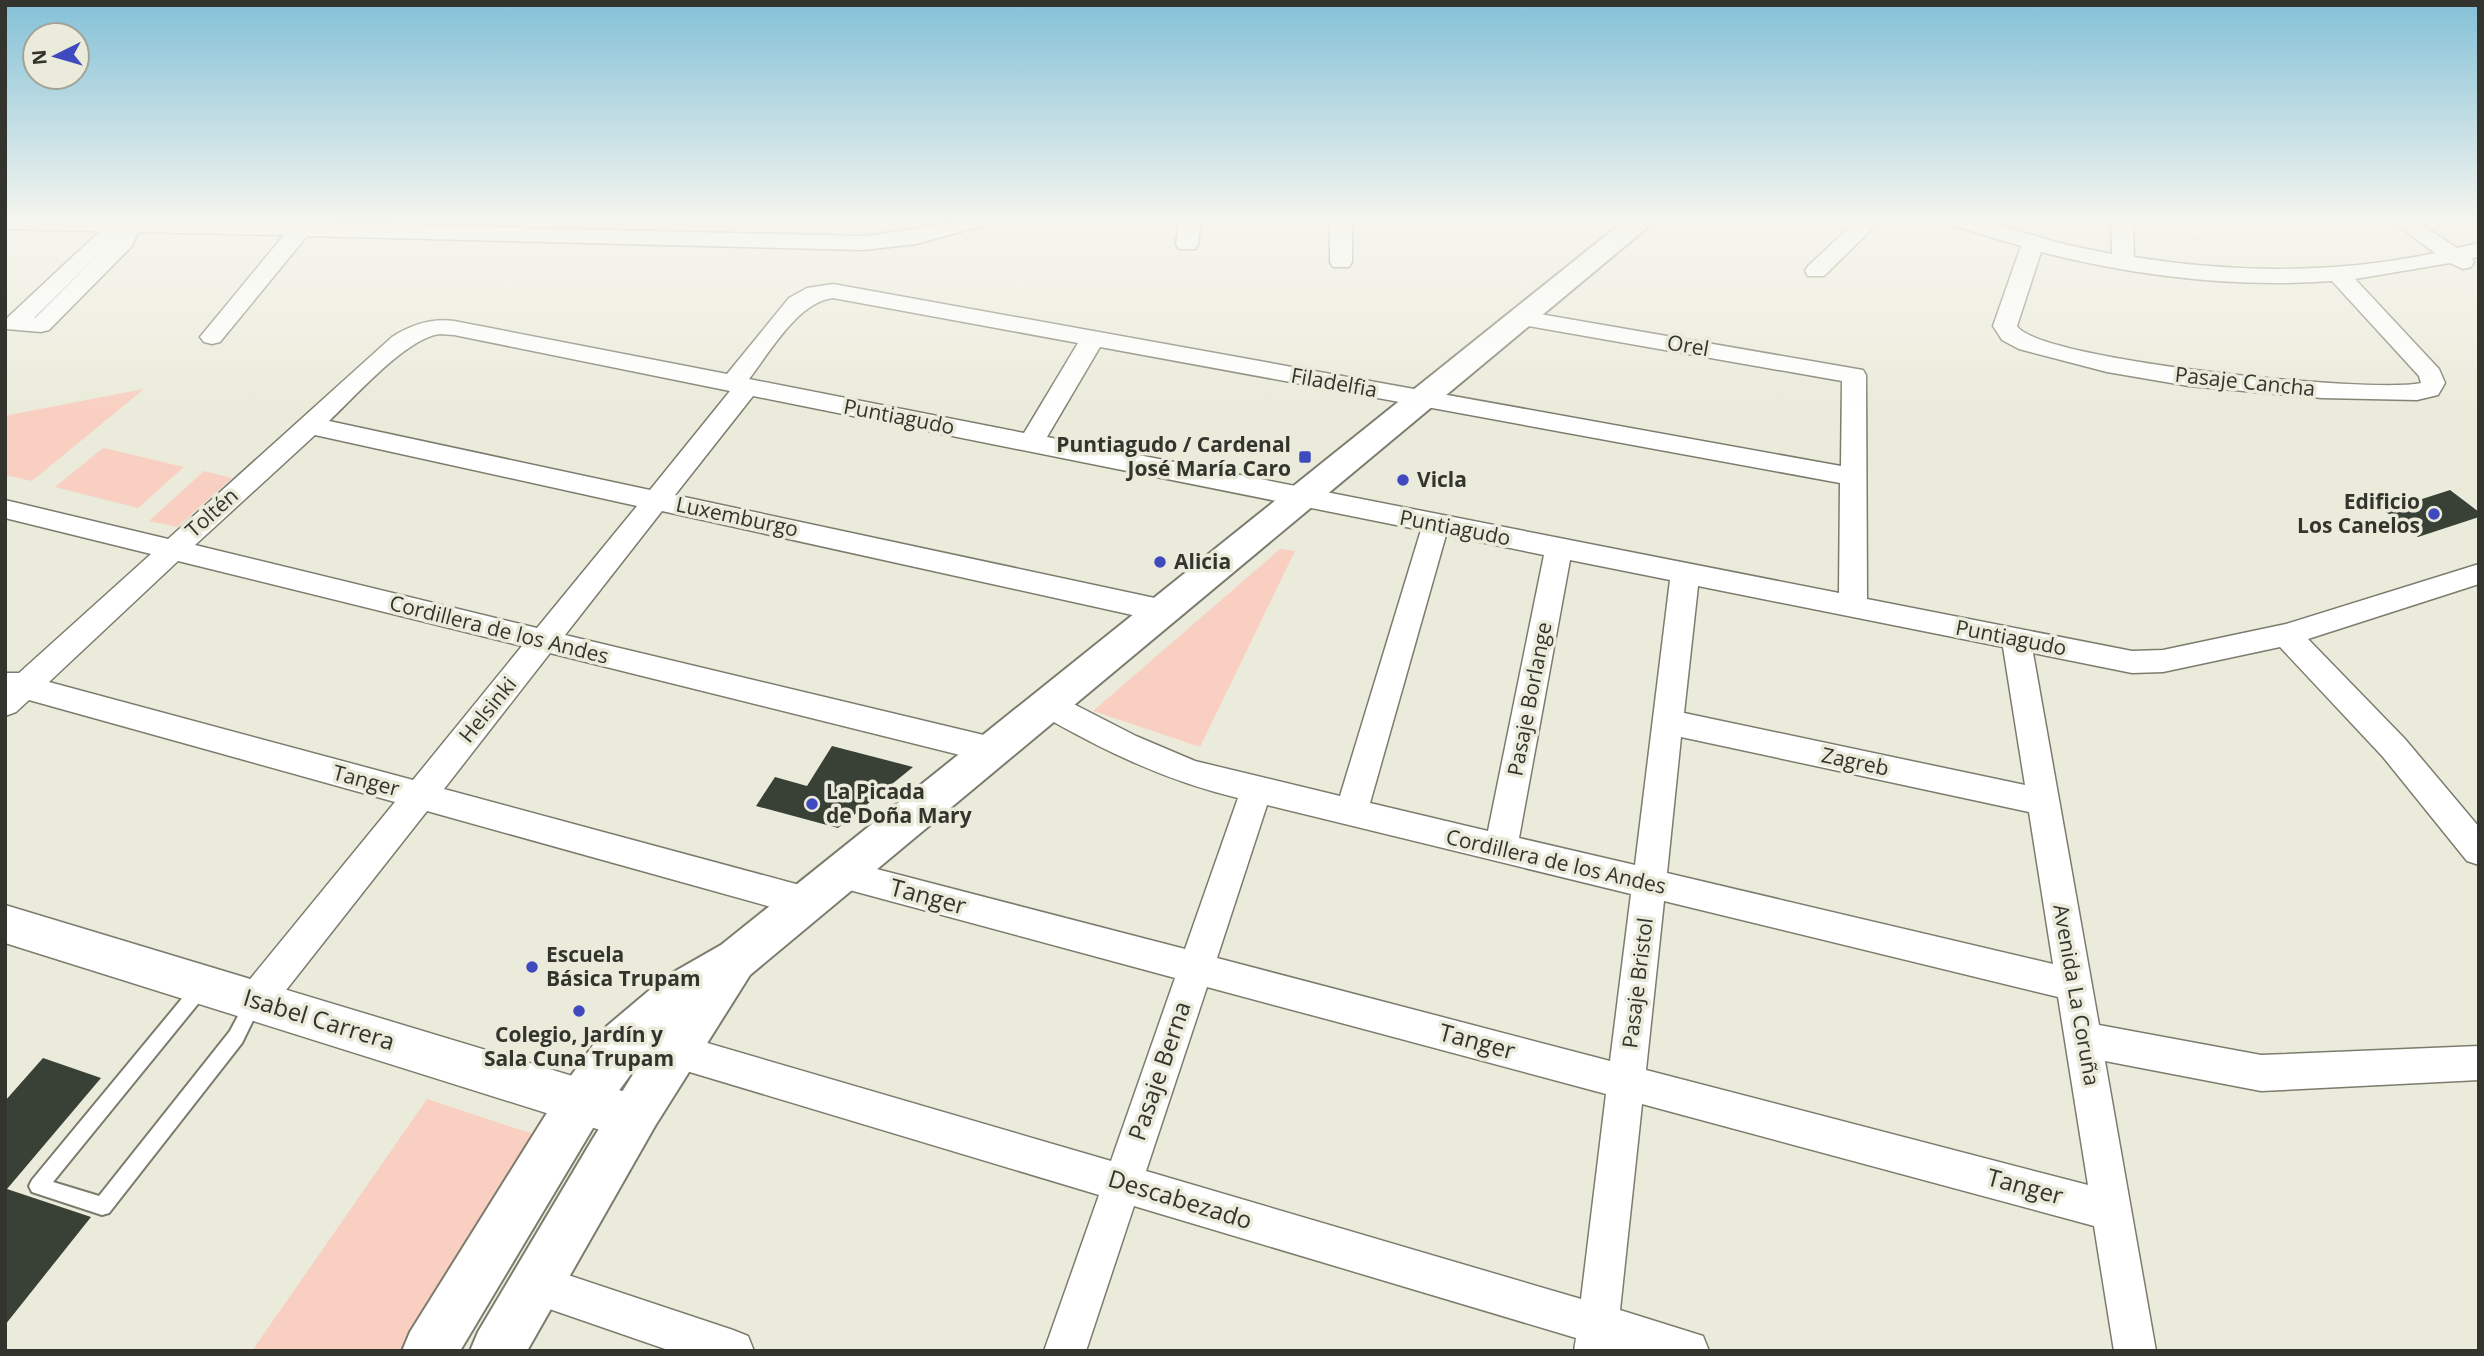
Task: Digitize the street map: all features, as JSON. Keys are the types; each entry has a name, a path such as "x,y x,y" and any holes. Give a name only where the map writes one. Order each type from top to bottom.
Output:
{"main road":[{"path":"429,1351 582,1101 624,1042 645,1021 681,992 737,959 1562,284"},
{"path":"497,1351 632,1116 673,1050 737,959"}],"street":[{"path":"55,284 14,324 41,326 82,284"},
{"path":"212,337 255,284"},
{"name":"Pasaje Cancha","path":"2020,284 2006,326 2010,334 2026,344 2107,364 2230,383 2370,392 2429,389 2433,383 2430,374 2347,284"},
{"name":"Filadelfia","path":"815,293 841,292 1854,477"},
{"name":"Helsinki","path":"255,1001 656,500 797,303 815,293"},
{"name":"Orel","path":"1522,318 1854,374 1854,477"},
{"name":"Puntiagudo","path":"425,329 454,328 2132,662 2153,663 2286,635 2479,574"},
{"name":"Toltén","path":"11,691 172,550 400,342 425,329"},
{"path":"1031,443 1093,338"},
{"name":"Luxemburgo","path":"309,425 1164,611"},
{"path":"1853,606 1854,477"},
{"name":"Cordillera de los Andes","path":"5,509 992,750"},
{"path":"1351,813 1437,524"},
{"name":"Pasaje Borlange","path":"1501,849 1559,548"},
{"name":"Pasaje Bristol","path":"1597,1338 1685,573"},
{"path":"2286,635 2385,738 2479,850"},
{"name":"Avenida La Coruña","path":"2016,639 2135,1351"},
{"name":"Tanger","path":"11,691 419,796 807,902"},
{"name":"Cordillera de los Andes","path":"1049,705 1117,743 1158,762 1256,791 2075,985"},
{"name":"Zagreb","path":"1668,722 2043,802"},
{"name":"Pasaje Berna","path":"1065,1351 1256,791"},
{"name":"Tanger","path":"842,874 2111,1211"},
{"name":"Isabel Carrera","path":"5,924 632,1116"},
{"path":"2085,1040 2261,1073 2479,1063"},
{"name":"Descabezado","path":"673,1050 1122,1183 1597,1338 1688,1351"},
{"path":"536,1284 733,1351"}],"lane":[{"path":"203,985 38,1186 103,1206 236,1037 255,1001"}],"shaded area":[{"path":"144,389 32,481 5,475 5,418 9,415"},
{"path":"103,448 184,467 138,508 55,487"},
{"path":"204,471 232,478 177,527 149,521"},
{"path":"1280,549 1295,551 1200,747 1093,711"},
{"path":"427,1099 536,1135 400,1351 252,1351"}],"building":[{"name":"Edificio Los Canelos","path":"2450,490 2479,512 2479,517 2418,537 2385,511"},
{"path":"832,746 913,767 838,828 756,806 775,777 807,786"},
{"path":"43,1058 101,1078 7,1189 91,1217 5,1325 5,1101"}],"place":[{"name":"Puntiagudo / Cardenal José María Caro","path":"1305,457"},
{"name":"Vicla","path":"1403,480"},
{"name":"Edificio Los Canelos","path":"2434,514"},
{"name":"Alicia","path":"1160,562"},
{"name":"La Picada de Doña Mary","path":"812,804"},
{"name":"Escuela Básica Trupam","path":"532,967"},
{"name":"Colegio, Jardín y Sala Cuna Trupam","path":"579,1011"}]}
